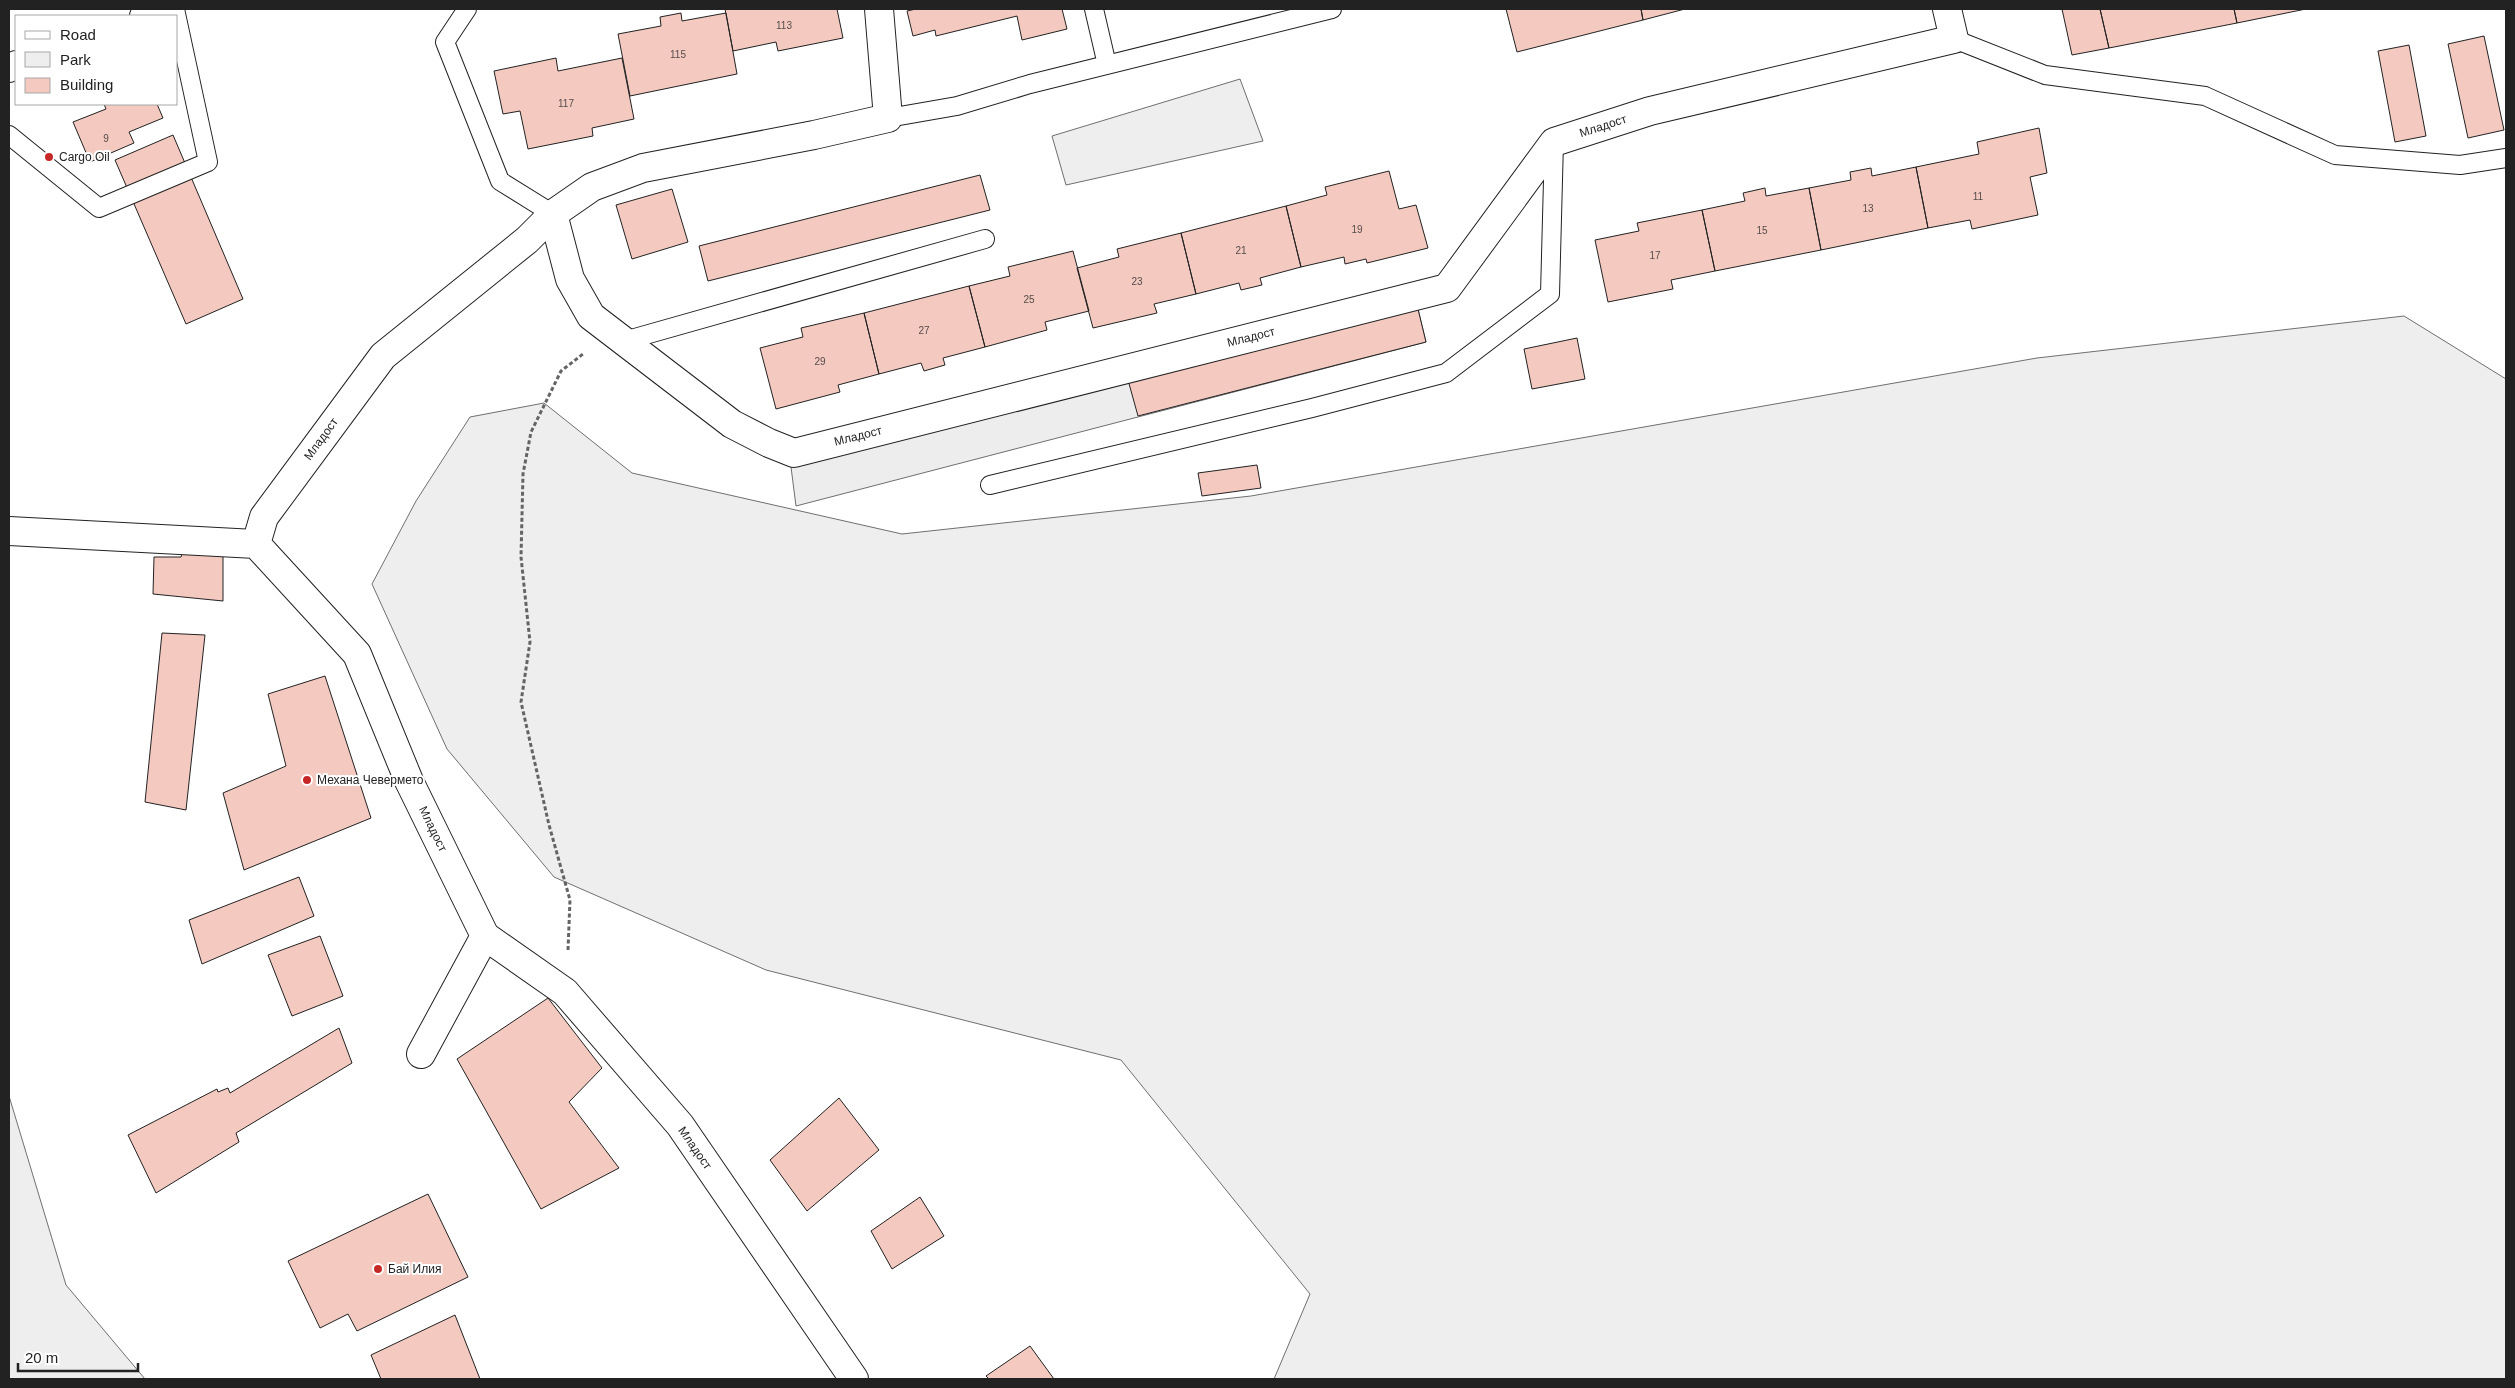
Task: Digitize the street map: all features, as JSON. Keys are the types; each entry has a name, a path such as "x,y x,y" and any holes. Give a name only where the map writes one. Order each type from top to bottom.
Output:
{"street":[{"path":"147,15 164,9"},
{"path":"879,9 888,118"},
{"path":"1948,9 1954,40"},
{"name":"Младост","path":"553,214 570,279 591,316 732,424 769,443 794,453 1447,288 1554,142 1650,111 1954,40"},
{"name":"Младост","path":"854,1379 680,1125 565,992 485,936 409,781 357,654 256,544 264,517 383,356 527,240 553,214 592,187 643,168 814,135 888,118"},
{"path":"9,531 256,544"},
{"path":"421,1054 485,936"}],"lane":[{"path":"467,9 445,42 500,181 553,214"},
{"path":"1094,9 1107,65"},
{"path":"888,118 957,106 1107,65 1332,9"},
{"path":"9,135 99,208 208,162 178,23"},
{"path":"1954,40 2045,75 2205,96 2336,155 2460,165 2506,158"},
{"path":"990,485 1312,408 1446,373 1550,294 1554,142"},
{"path":"624,341 985,239"}],"path":[{"path":"565,992 570,900 549,825 521,702 530,642 521,557 522,474 531,432 561,371 588,351 624,341"}],"green space":[{"path":"1240,79 1263,141 1066,185 1052,136"},
{"path":"2404,316 2506,379 2506,1379 1274,1379 1310,1294 1121,1060 766,970 554,877 447,749 372,584 416,501 470,417 544,403 632,473 902,534 1251,496 2037,358"},
{"path":"9,1096 66,1285 145,1379 9,1379"}],"shaded area":[{"path":"1417,305 1426,342 796,506 791,467"}],"building":[{"path":"725,9 837,9 843,38 778,51 776,42 733,51"},
{"path":"916,9 1062,9 1067,29 1022,40 1017,16 936,36 935,30 913,36 907,11"},
{"path":"1506,9 1641,9 1643,20 1517,52"},
{"path":"1641,9 1685,9 1643,20"},
{"path":"2062,9 2100,9 2109,48 2072,55"},
{"path":"2100,9 2234,9 2237,23 2109,48"},
{"path":"2234,9 2306,9 2237,23"},
{"path":"681,13 682,21 726,13 737,74 630,96 618,34 661,26 660,17"},
{"path":"2484,36 2504,130 2468,138 2448,44"},
{"path":"2409,45 2426,136 2395,142 2378,51"},
{"path":"556,58 558,71 622,58 634,119 592,128 593,136 528,149 520,111 503,114 494,71"},
{"path":"104,105 157,105 163,118 129,132 134,143 90,162 73,122 106,109"},
{"path":"2039,128 2047,173 2030,177 2038,215 1972,229 1970,220 1928,228 1916,167 1979,154 1977,142"},
{"path":"173,135 243,299 186,324 115,160"},
{"path":"1916,167 1928,228 1821,250 1809,188 1851,180 1850,172 1871,168 1872,176"},
{"path":"1389,171 1399,209 1416,205 1428,248 1367,263 1366,259 1345,264 1344,257 1301,267 1286,206 1327,195 1325,187"},
{"path":"980,175 990,210 708,281 699,246"},
{"path":"1765,188 1766,196 1809,188 1821,250 1715,271 1702,210 1745,201 1743,193"},
{"path":"672,189 688,242 632,259 616,205"},
{"path":"1286,206 1301,267 1260,278 1262,285 1241,290 1239,283 1196,294 1181,233"},
{"path":"1702,210 1715,271 1671,280 1673,289 1608,302 1595,240 1639,231 1637,223"},
{"path":"1181,233 1196,294 1154,304 1157,313 1093,328 1077,268 1119,257 1117,249"},
{"path":"1073,251 1089,311 1045,322 1047,330 985,347 969,286 1010,276 1008,267"},
{"path":"969,286 985,347 943,358 945,365 924,371 921,363 879,374 864,313"},
{"path":"1417,305 1426,342 1138,416 1128,380"},
{"path":"864,313 879,374 838,385 840,392 776,409 760,348 803,337 801,328"},
{"path":"1577,338 1585,379 1532,389 1524,349"},
{"path":"1257,465 1261,488 1202,496 1198,473"},
{"path":"184,547 223,551 223,601 153,594 154,557 181,557"},
{"path":"162,633 205,635 186,810 145,802"},
{"name":"Механа Чевермето","path":"325,676 371,818 244,870 223,793 286,766 268,694"},
{"path":"299,877 314,916 202,964 189,920"},
{"path":"320,936 343,996 292,1016 268,955"},
{"path":"548,998 602,1068 569,1102 619,1168 541,1209 457,1059"},
{"path":"339,1028 352,1063 236,1133 239,1142 156,1193 128,1135 217,1089 218,1092 228,1088 230,1093"},
{"path":"839,1098 879,1150 807,1211 770,1160"},
{"name":"Бай Илия","path":"428,1194 468,1277 357,1331 348,1314 320,1328 288,1261"},
{"path":"920,1197 944,1236 892,1269 871,1231"},
{"path":"455,1315 480,1379 381,1379 371,1355"},
{"path":"1030,1346 1054,1379 989,1379 986,1376"}],"place":[{"name":"Cargo Oil","path":"49,157"},
{"name":"Механа Чевермето","path":"307,780"},
{"name":"Бай Илия","path":"378,1269"}]}
